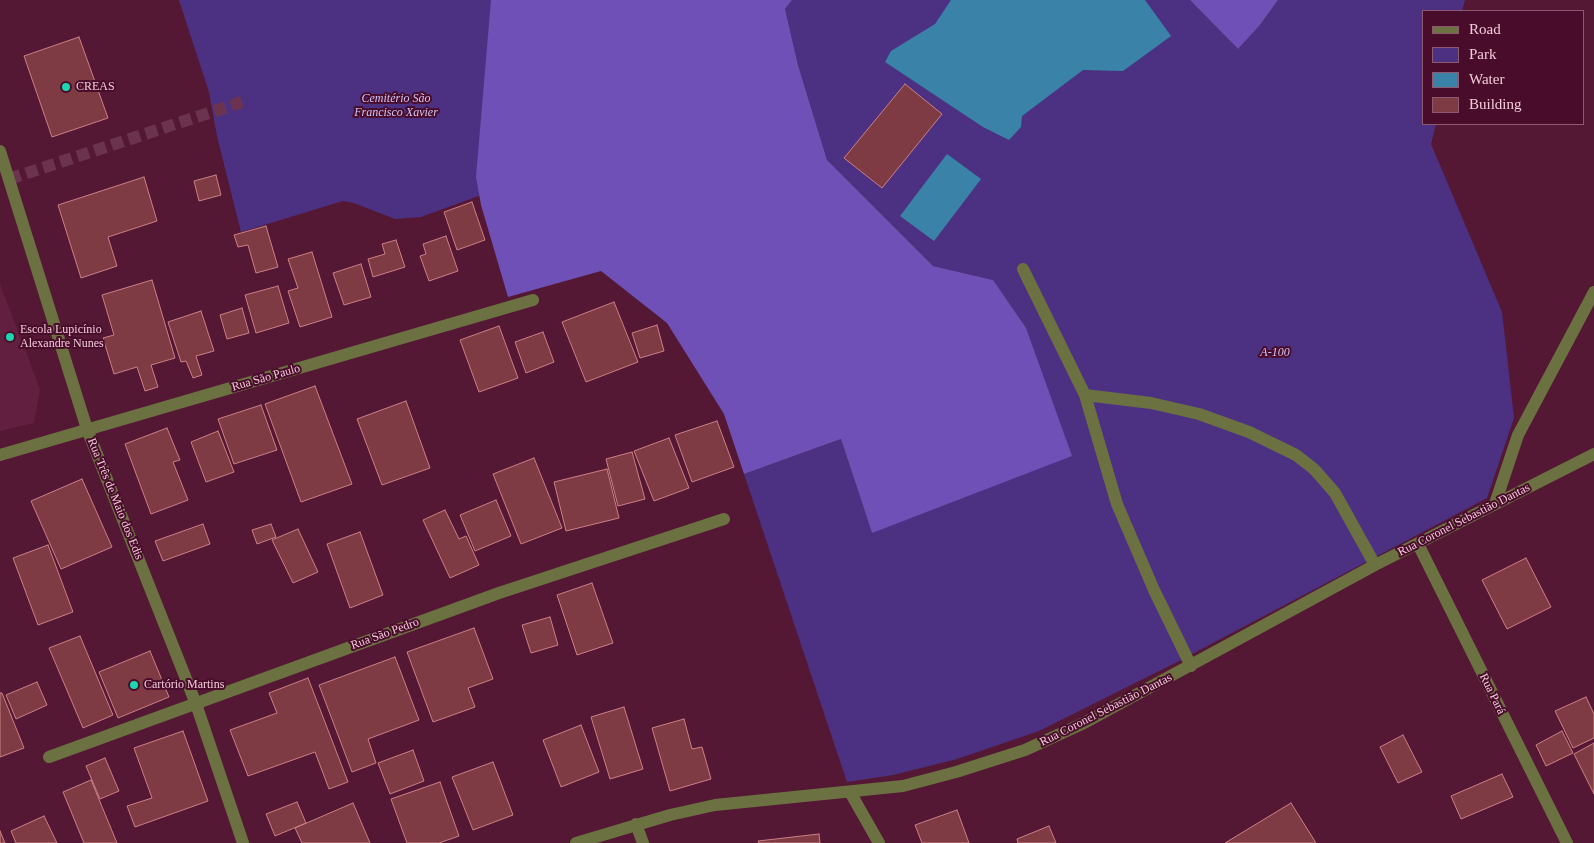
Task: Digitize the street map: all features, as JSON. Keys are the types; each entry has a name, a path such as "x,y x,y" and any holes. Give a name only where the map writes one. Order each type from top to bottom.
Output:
{"street":[{"name":"Rua Três de Maio dos Edis","path":"0,151 87,430 196,704 244,843"},
{"path":"1023,269 1085,395 1117,504 1154,590 1191,666"},
{"path":"1495,504 1518,435 1594,292"},
{"name":"Rua São Paulo","path":"0,455 533,300"},
{"path":"1085,395 1151,402 1199,414 1249,432 1296,455 1314,469 1335,494 1375,566"},
{"name":"Rua Coronel Sebastião Dantas","path":"576,843 636,824 715,805 903,786 956,772 1025,750 1084,724 1375,566 1594,454"},
{"name":"Rua São Pedro","path":"49,757 499,593 724,519"},
{"name":"Rua Pará","path":"1418,544 1567,843"},
{"path":"850,792 879,843"},
{"path":"636,824 643,843"}],"shaded area":[{"path":"491,0 792,0 785,9 798,65 827,160 933,266 993,280 1026,328 1072,456 872,533 841,439 744,474 724,414 667,323 601,271 508,297 481,205 476,177"},
{"path":"1190,0 1278,0 1260,25 1238,49"},
{"name":"Escola Lupicínio Alexandre Nunes","path":"0,284 40,389 34,423 0,431"}],"green space":[{"name":"Cemitério São Francisco Xavier","path":"179,0 511,0 495,190 421,217 395,219 354,203 343,201 241,232 217,136 209,92"},
{"name":"A-100","path":"792,0 1190,0 1238,49 1260,25 1278,0 1465,0 1462,10 1422,10 1422,125 1436,125 1431,144 1502,312 1514,418 1487,498 1177,662 1039,731 957,759 893,775 847,782 744,474 841,439 872,533 993,280 933,266 827,160 798,65 785,9"}],"water":[{"path":"951,0 1145,0 1171,36 1123,71 1083,70 1022,116 1021,127 1009,140 983,127 885,62 891,51 935,24"},
{"path":"947,154 981,179 934,241 900,216"}],"building":[{"name":"CREAS","path":"79,37 108,118 52,137 24,56"},
{"path":"905,84 942,114 882,188 844,158"},
{"path":"216,175 221,195 199,201 194,181"},
{"path":"144,177 157,221 108,237 117,266 81,278 58,205"},
{"path":"472,202 485,240 457,250 444,212"},
{"path":"266,226 278,267 256,273 248,245 238,247 234,235"},
{"path":"446,236 458,271 429,281 420,256 426,254 423,244"},
{"path":"396,240 405,267 373,277 368,259 385,254 382,244"},
{"path":"312,252 332,317 300,327 288,291 298,288 288,259"},
{"path":"361,264 371,297 344,305 333,273"},
{"path":"152,280 175,358 151,365 158,387 145,391 137,367 114,374 103,338 114,335 102,295"},
{"path":"278,286 289,323 256,333 245,295"},
{"path":"614,302 638,362 586,382 562,322"},
{"path":"242,308 249,333 227,339 220,315"},
{"path":"201,311 214,351 196,356 202,375 193,378 186,361 181,362 168,322"},
{"path":"657,325 664,351 640,358 632,333"},
{"path":"499,326 518,378 479,392 460,340"},
{"path":"543,332 554,362 526,373 515,342"},
{"path":"315,386 352,484 301,502 265,404"},
{"path":"406,401 430,468 382,485 357,419"},
{"path":"261,405 277,450 234,464 218,419"},
{"path":"717,421 734,467 692,482 675,435"},
{"path":"167,428 180,460 173,462 188,500 151,514 125,444"},
{"path":"218,431 234,472 206,482 191,442"},
{"path":"669,438 689,488 654,501 634,451"},
{"path":"632,452 645,499 618,506 606,459"},
{"path":"534,458 562,528 521,544 493,474"},
{"path":"607,469 619,518 566,531 554,482"},
{"path":"82,479 112,547 61,569 31,501"},
{"path":"496,500 511,536 475,551 460,515"},
{"path":"445,510 459,539 466,536 479,565 450,578 423,520"},
{"path":"203,524 210,544 163,561 155,541"},
{"path":"271,524 276,537 257,544 252,530"},
{"path":"298,529 318,572 293,583 272,540"},
{"path":"360,532 383,595 350,608 327,544"},
{"path":"48,545 73,612 38,625 13,558"},
{"path":"1526,558 1551,607 1507,629 1482,580"},
{"path":"592,583 613,643 577,655 557,595"},
{"path":"550,617 558,645 531,653 522,625"},
{"path":"474,628 493,679 468,688 475,707 433,722 407,652"},
{"path":"80,636 113,715 83,728 49,648"},
{"name":"Cartório Martins","path":"150,651 169,697 118,718 99,672"},
{"path":"395,657 419,720 368,739 376,763 352,772 319,685"},
{"path":"308,678 348,782 329,789 315,752 248,776 230,730 277,713 269,693"},
{"path":"37,682 47,705 16,719 6,695"},
{"path":"0,693 2,693 24,748 0,757"},
{"path":"1586,697 1594,714 1594,738 1573,748 1555,711"},
{"path":"624,707 643,769 610,779 591,717"},
{"path":"684,719 692,749 702,747 711,779 670,791 652,728"},
{"path":"581,725 599,772 561,787 543,740"},
{"path":"183,731 208,801 135,827 127,806 152,798 134,748"},
{"path":"1562,731 1573,753 1546,766 1536,745"},
{"path":"1403,735 1422,772 1398,783 1380,747"},
{"path":"1594,743 1594,794 1574,754"},
{"path":"413,750 424,781 390,794 378,763"},
{"path":"105,758 119,791 100,799 86,766"},
{"path":"493,762 513,815 473,830 452,777"},
{"path":"1502,774 1513,797 1461,819 1451,796"},
{"path":"91,780 117,843 84,843 63,792"},
{"path":"440,782 459,836 439,843 407,843 391,799"},
{"path":"297,802 306,823 275,836 266,814"},
{"path":"353,803 370,843 302,843 295,828"},
{"path":"1291,803 1316,843 1225,843"},
{"path":"957,810 969,843 922,843 915,825"},
{"path":"44,816 57,843 16,843 11,831"},
{"path":"1049,826 1056,843 1018,843 1017,839"},
{"path":"0,831 5,843 0,843"},
{"path":"819,834 820,843 759,843 758,841"}],"tunnel":[{"path":"9,179 242,102"}],"place":[{"name":"CREAS","path":"66,87"},
{"name":"Escola Lupicínio Alexandre Nunes","path":"10,337"},
{"name":"Cartório Martins","path":"134,685"}]}
